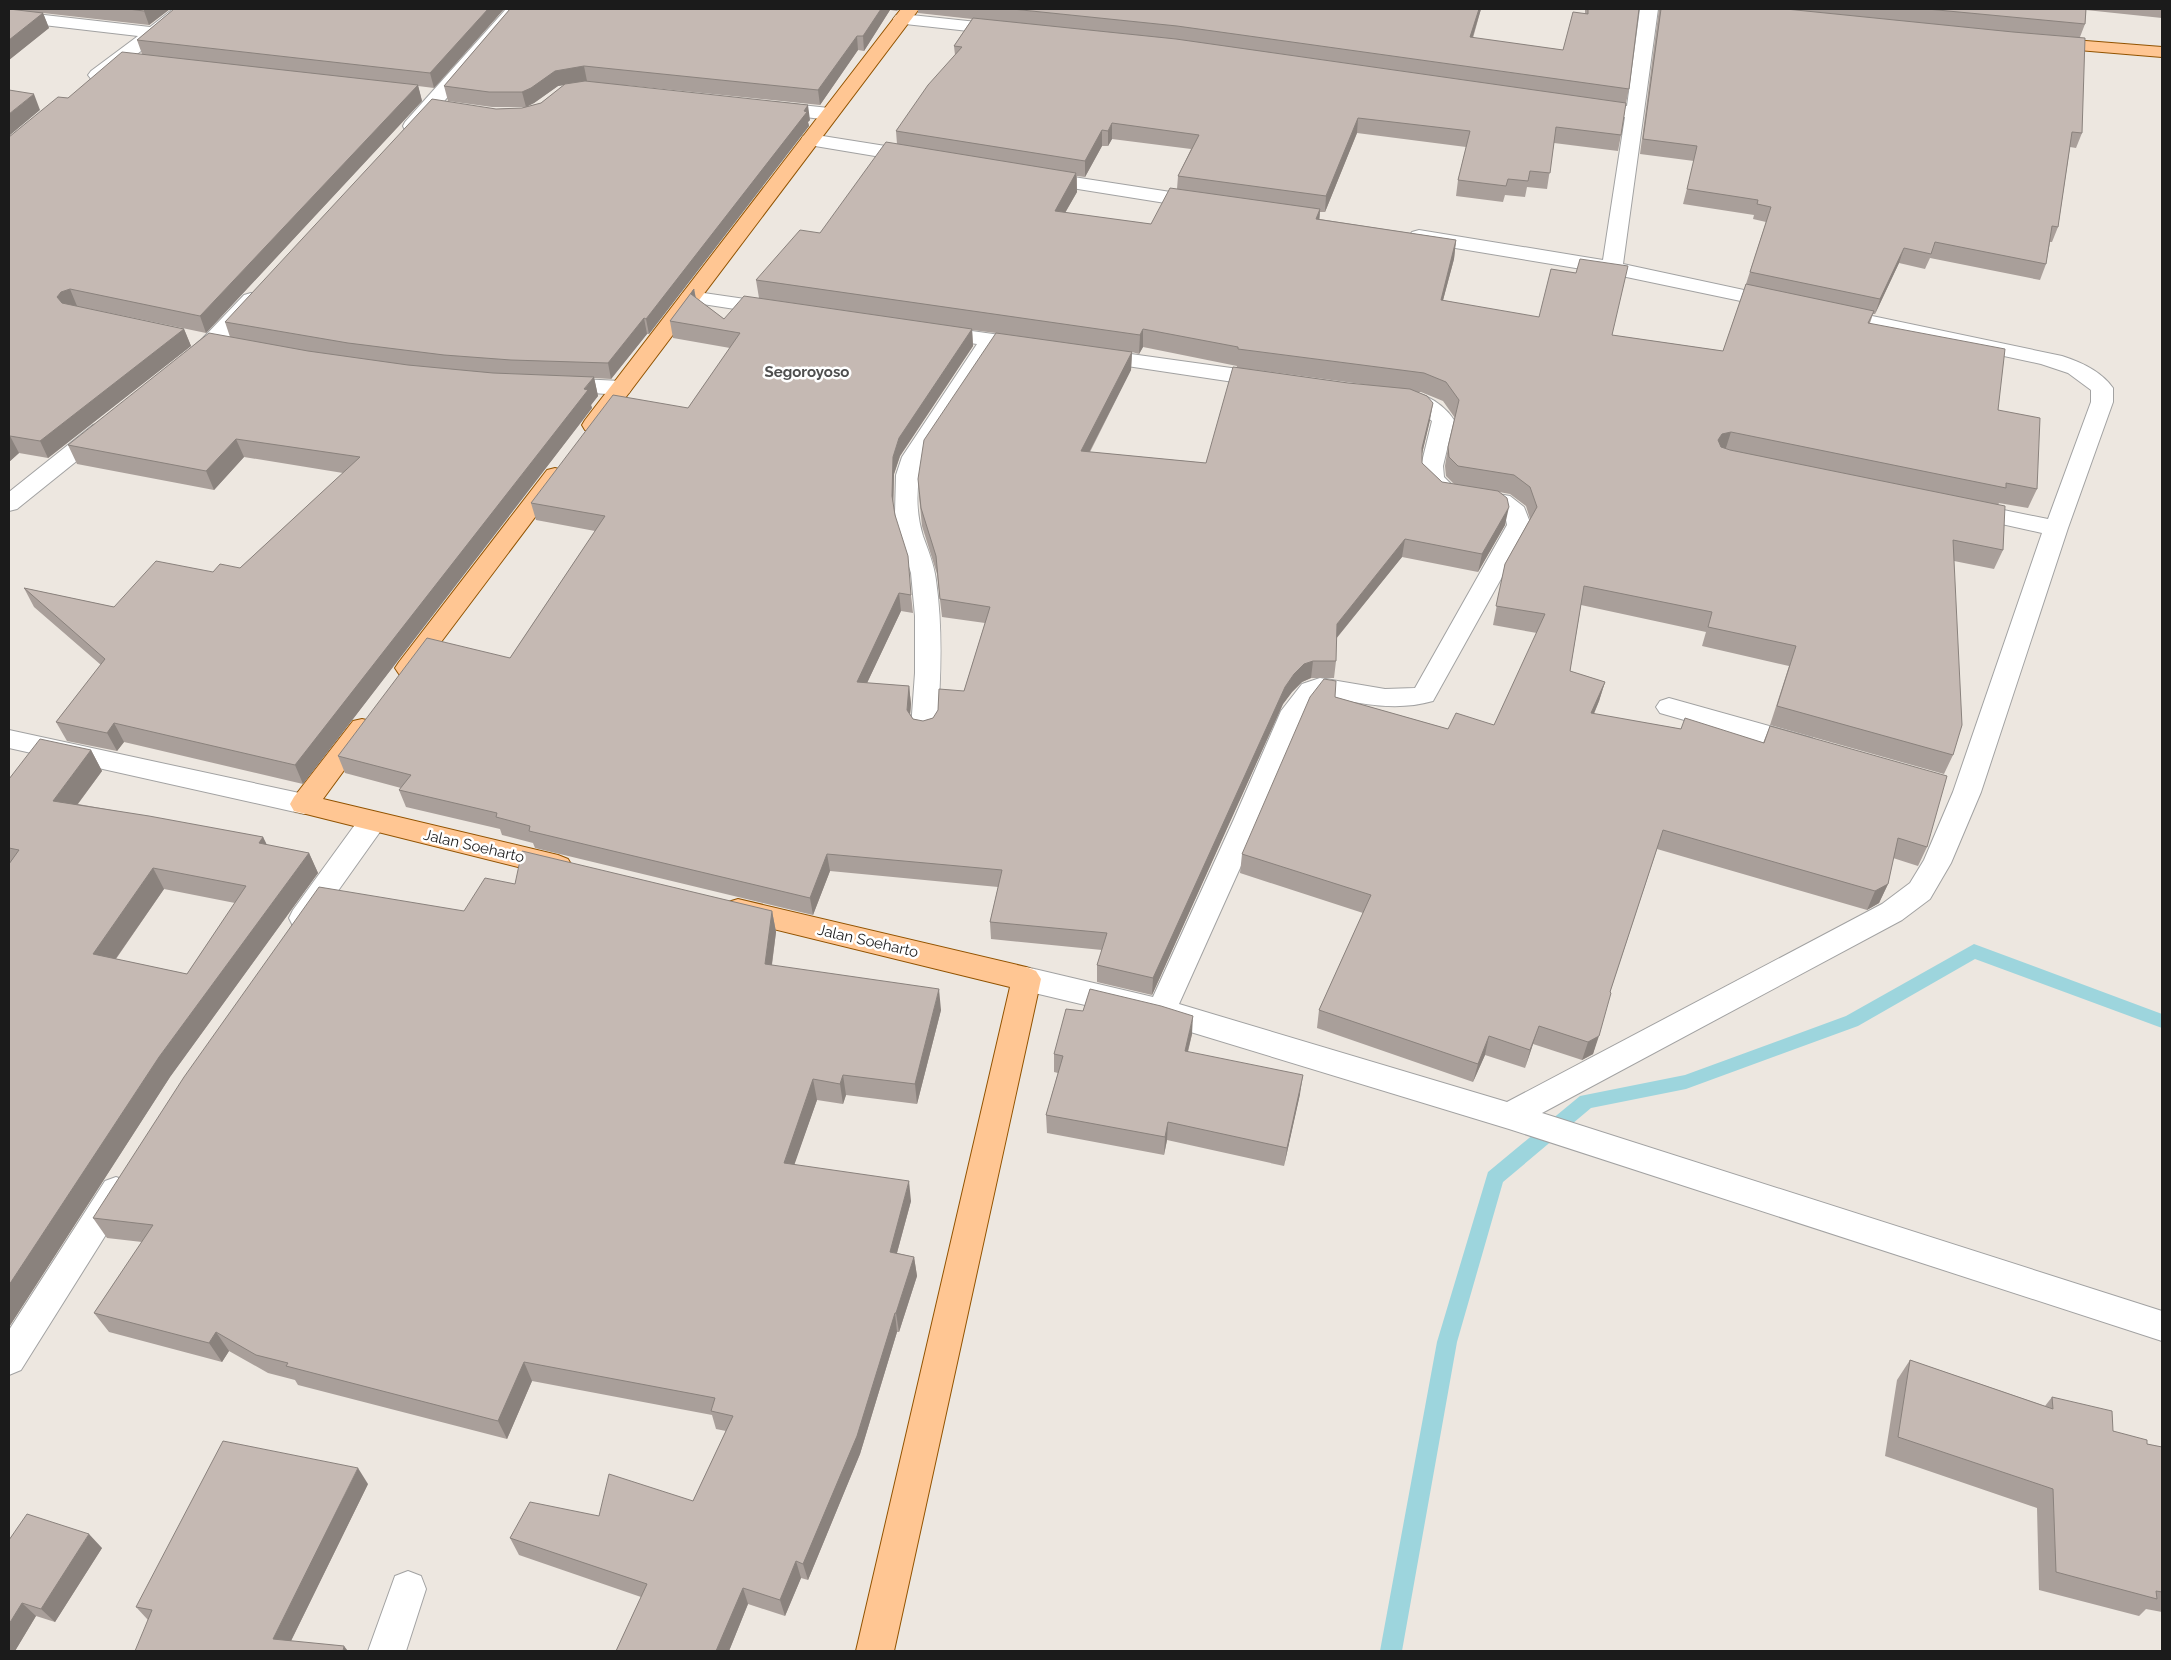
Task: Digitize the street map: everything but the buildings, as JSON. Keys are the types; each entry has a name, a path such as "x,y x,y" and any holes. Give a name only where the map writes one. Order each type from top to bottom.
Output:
{"main road":[{"path":"394,686 906,14"},
{"path":"2027,42 2162,52"},
{"path":"304,804 376,710"},
{"name":"Jalan Soeharto","path":"304,804 584,873"},
{"name":"Jalan Soeharto","path":"709,903 1026,979"},
{"path":"875,1651 1026,979"}],"street":[{"path":"86,84 183,9"},
{"path":"398,142 515,9"},
{"path":"1612,268 1649,9"},
{"path":"906,14 1020,31"},
{"path":"9,16 154,33"},
{"path":"117,59 146,63"},
{"path":"1567,104 1635,113"},
{"path":"760,106 829,114"},
{"path":"810,140 935,160"},
{"path":"1021,174 1223,206"},
{"path":"1397,232 1612,268 2046,358 2069,365 2088,374 2102,388 2102,402 1958,789 1937,862 1920,891 1892,912 1509,1116"},
{"path":"172,374 211,343 264,285"},
{"path":"690,297 796,312"},
{"path":"912,329 1047,348"},
{"path":"182,337 239,347"},
{"path":"924,728 927,700 924,578 910,529 906,473 913,457 990,340"},
{"path":"1076,352 1288,383"},
{"path":"537,384 621,388"},
{"path":"1161,1011 1248,819 1294,711 1312,690 1320,687 1384,696 1414,698 1424,694 1518,525 1516,512 1502,501 1447,493 1433,480 1432,466 1443,420 1432,408 1412,399 1374,395"},
{"path":"9,504 118,417"},
{"path":"1949,506 2056,528"},
{"path":"1669,707 1823,751"},
{"name":"Jalan Soeharto","path":"9,739 304,804"},
{"path":"286,942 372,822"},
{"path":"1026,979 1161,1011 1509,1116 2162,1326"},
{"path":"9,1359 130,1170"},
{"path":"388,1651 408,1589"}],"waterway":[{"path":"1391,1651 1447,1342 1495,1178 1586,1101 1686,1082 1852,1021 1974,951 2162,1021"}],"district":[{"name":"Segoroyoso","path":"807,372"}]}
